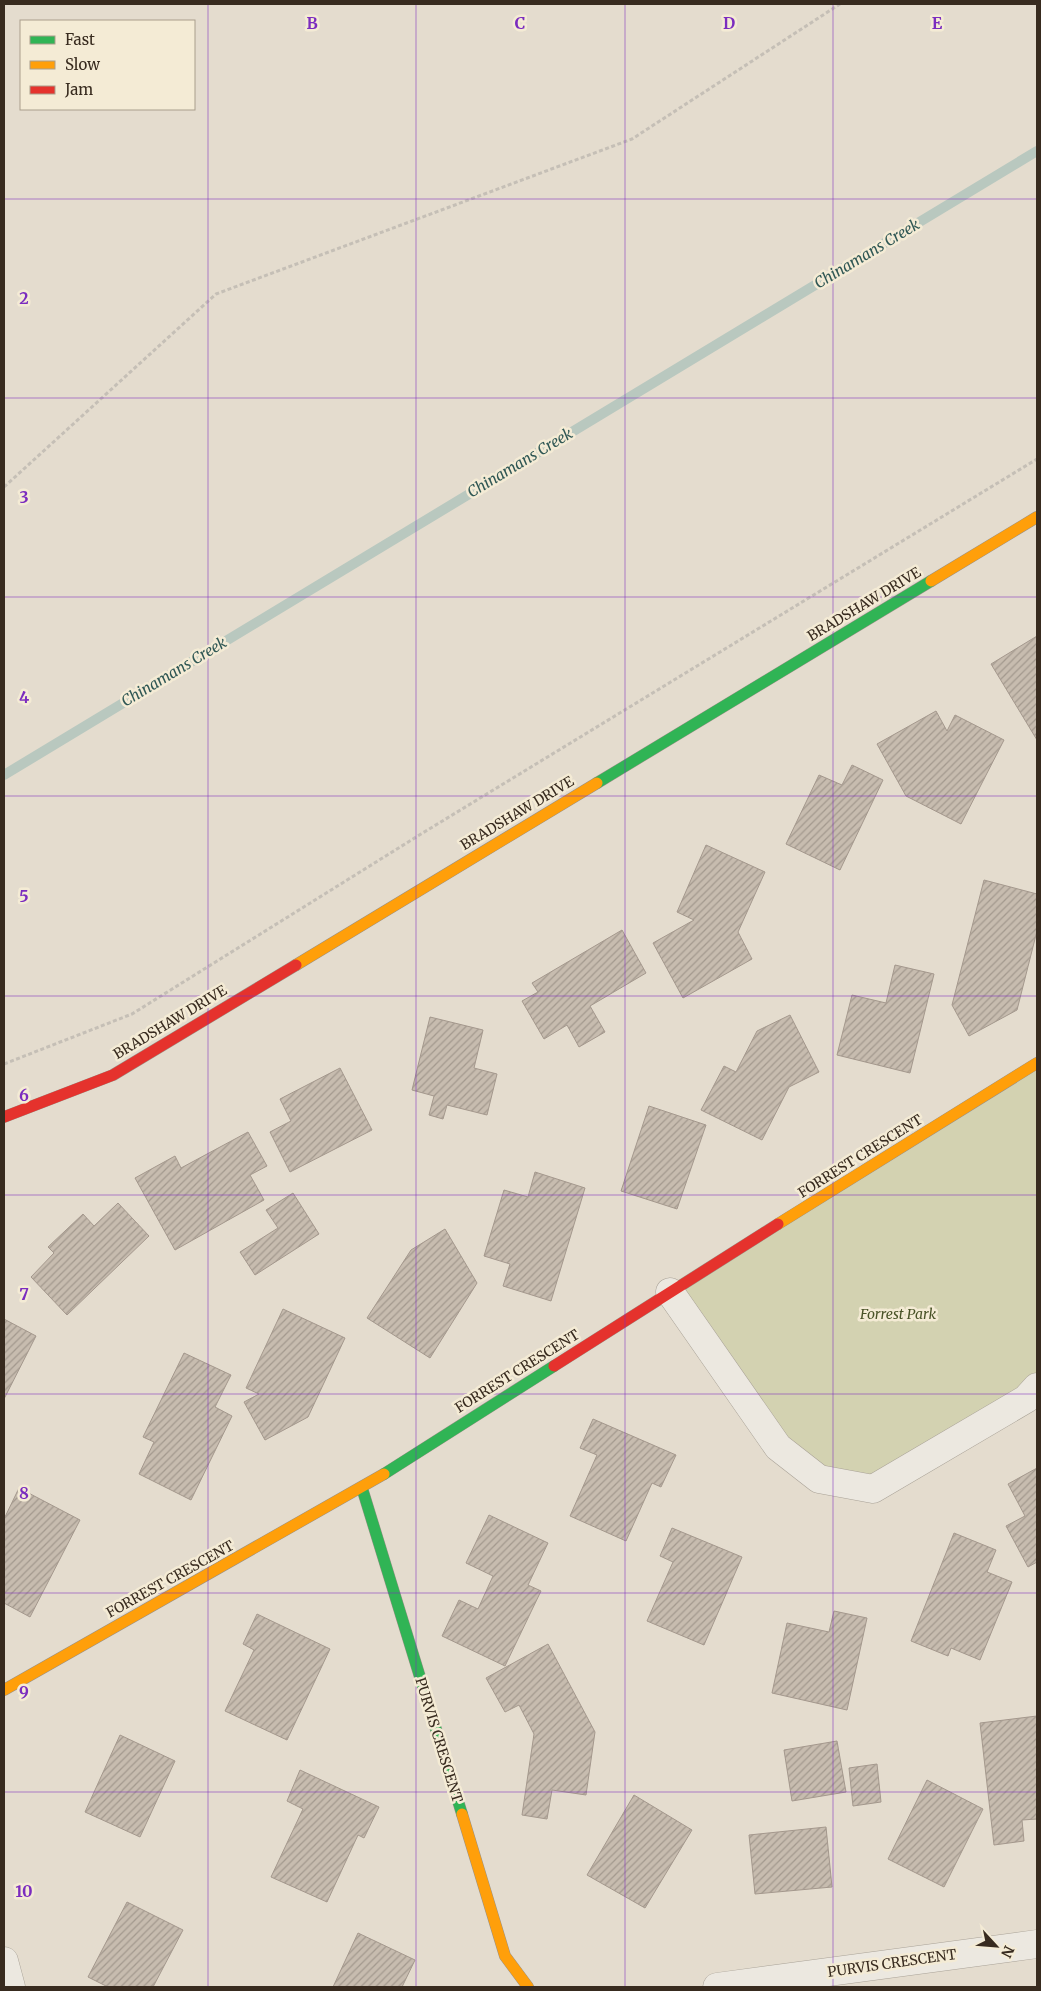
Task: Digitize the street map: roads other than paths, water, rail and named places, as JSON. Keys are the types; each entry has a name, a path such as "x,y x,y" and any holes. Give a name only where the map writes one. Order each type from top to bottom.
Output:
{"street":[{"name":"BRADSHAW DRIVE","path":"4,1117 113,1075 1037,517"},
{"name":"FORREST CRESCENT","path":"4,1690 362,1488 670,1292 1037,1063"},
{"path":"670,1292 778,1448 819,1479 873,1489 1026,1400 1037,1387"},
{"name":"PURVIS CRESCENT","path":"362,1488 505,1956 528,1987"},
{"name":"PURVIS CRESCENT","path":"717,1987 1037,1944"},
{"path":"4,1962 11,1987"}],"waterway":[{"name":"Chinamans Creek","path":"4,775 1037,151"}],"park label":[{"name":"Forrest Park","path":"898,1314"}]}
